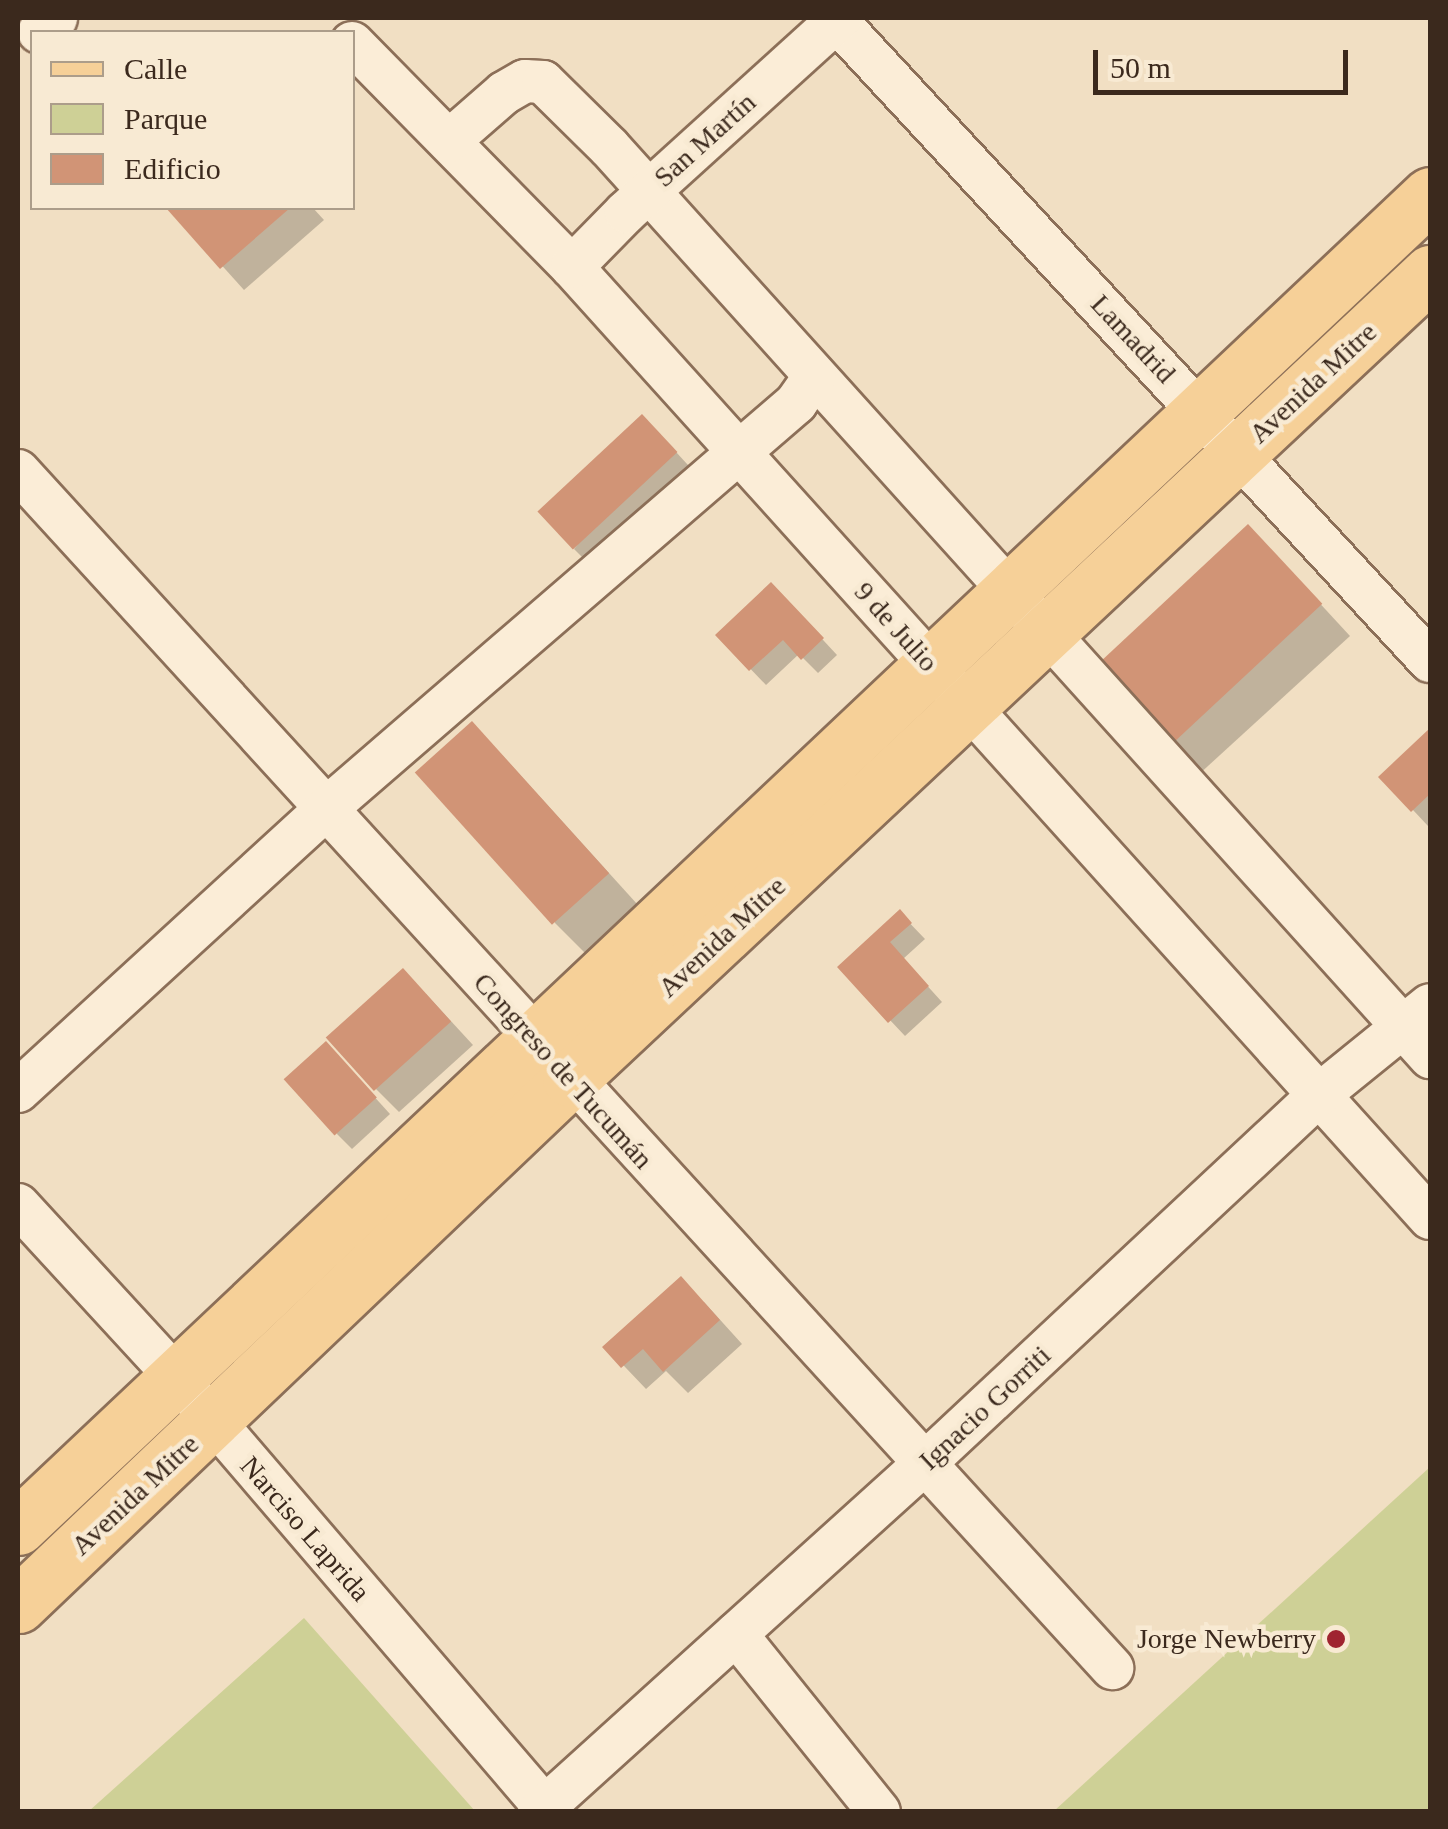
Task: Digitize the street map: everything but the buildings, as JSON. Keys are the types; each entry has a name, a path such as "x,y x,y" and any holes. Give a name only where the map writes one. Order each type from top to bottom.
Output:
{"main road":[{"name":"Avenida Mitre","path":"18,1605 213,1423 552,1060 931,666 1430,195"},
{"name":"Avenida Mitre","path":"18,1527 176,1377 968,706 1430,273"}],"street":[{"name":"San Martín","path":"572,266 648,191 837,19"},
{"name":"Lamadrid","path":"837,19 1430,661"},
{"name":"9 de Julio","path":"355,46 572,266 1430,1218"},
{"path":"448,140 525,81 542,82 648,191 1046,634 1422,1030"},
{"path":"18,1091 327,808 796,403 815,376"},
{"name":"Congreso de Tucumán","path":"18,471 552,1060 1112,1668"},
{"name":"Ignacio Gorriti","path":"544,1810 924,1464 1320,1094 1422,1030"},
{"name":"Narciso Laprida","path":"18,1205 176,1377 544,1810"},
{"path":"736,1634 879,1812"}],"green space":[{"name":"Jorge Newberry","path":"1430,1467 1430,1811 1054,1811"},
{"path":"304,1618 475,1811 89,1811"}],"place":[{"name":"Jorge Newberry","path":"1336,1639"}]}
